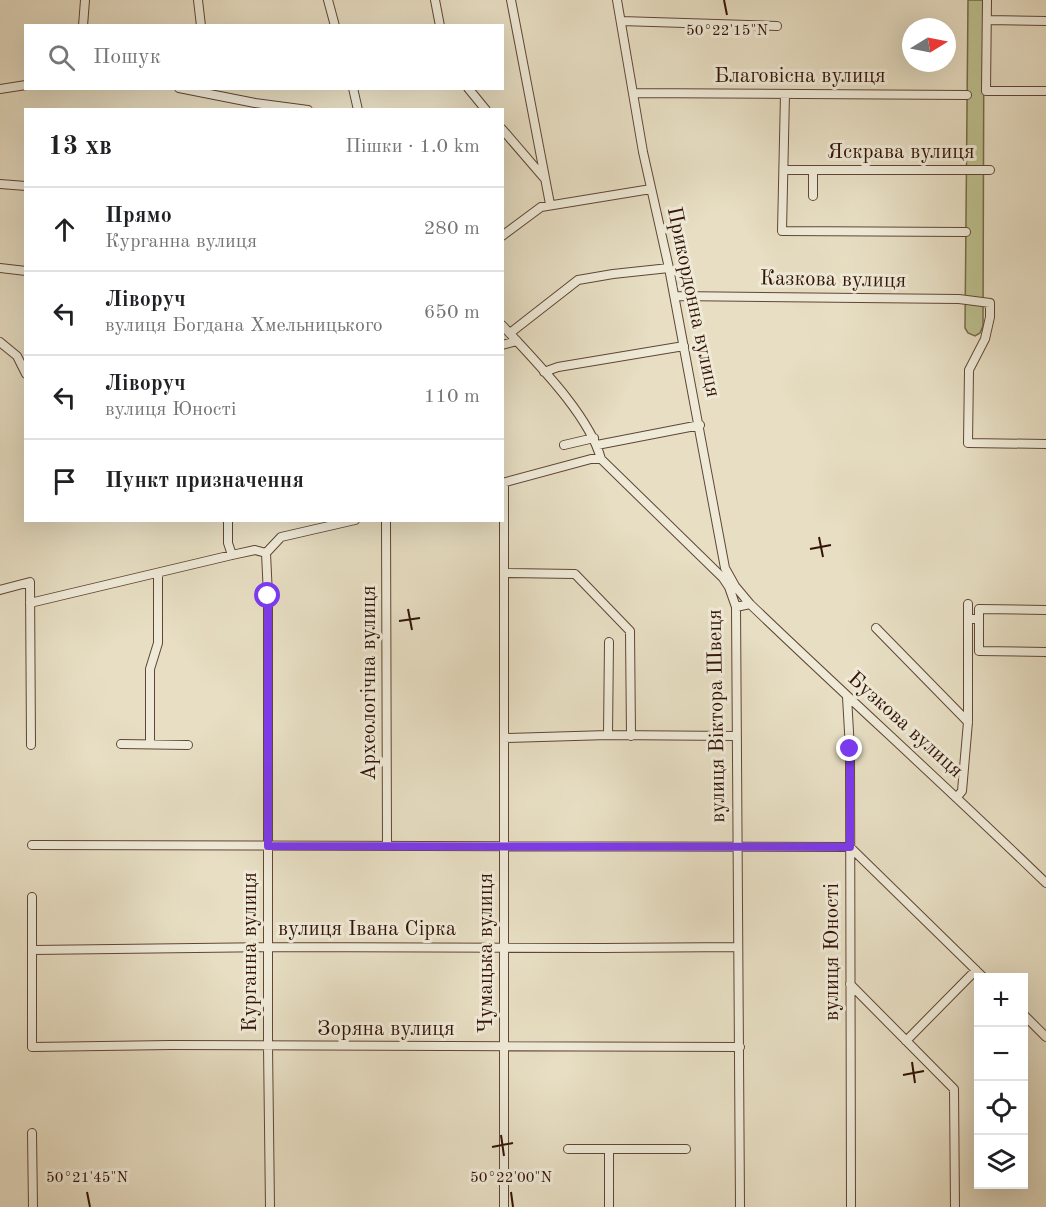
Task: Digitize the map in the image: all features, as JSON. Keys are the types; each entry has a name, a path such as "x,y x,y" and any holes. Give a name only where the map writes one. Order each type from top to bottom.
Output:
{"street":[{"path":"83,24 85,0"},
{"path":"198,0 201,24"},
{"path":"328,0 334,24"},
{"path":"435,0 440,24"},
{"path":"511,0 550,204"},
{"name":"Прикордонна вулиця","path":"617,0 651,189 700,425 725,568 735,586 750,604"},
{"path":"987,0 986,91 1046,91"},
{"path":"987,20 1046,21"},
{"path":"621,21 777,26"},
{"path":"0,89 24,85"},
{"path":"195,90 255,103 293,108"},
{"path":"353,90 358,108"},
{"path":"470,90 484,108"},
{"name":"Благовісна вулиця","path":"633,93 967,95"},
{"path":"785,94 782,231 966,232"},
{"path":"504,131 545,179"},
{"name":"Яскрава вулиця","path":"784,170 990,170"},
{"name":"Яскрава вулиця","path":"813,170 813,196"},
{"path":"0,184 24,186"},
{"path":"504,234 536,210 550,204 651,189"},
{"path":"0,268 24,271"},
{"path":"510,333 578,280 669,268"},
{"name":"Казкова вулиця","path":"675,296 959,299 990,303 990,317 985,339 969,370 968,443 1046,444"},
{"path":"504,327 581,416 596,441 601,459 591,459 504,483"},
{"path":"504,344 517,341"},
{"path":"0,342 17,356 24,370"},
{"path":"544,372 558,367 684,346"},
{"path":"564,445 700,425"},
{"name":"вулиця Віктора Швеця","path":"601,459 723,578 736,607 740,1207"},
{"path":"228,522 228,543 232,555"},
{"path":"30,603 255,550 266,553 281,537 346,522"},
{"name":"Археологічна вулиця","path":"386,522 387,846"},
{"name":"Чумацька вулиця","path":"503,522 504,1207"},
{"name":"Курганна вулиця","path":"266,553 270,1207"},
{"path":"150,744 150,669 158,643 158,573"},
{"path":"504,573 575,574 630,631 631,736"},
{"path":"0,590 30,582 32,745"},
{"path":"736,607 750,604"},
{"name":"Бузкова вулиця","path":"750,604 847,698 957,797 1046,883"},
{"path":"957,797 962,791 968,722 968,604"},
{"path":"1046,610 979,609 979,651 1046,652"},
{"path":"968,619 979,619"},
{"path":"876,628 968,722"},
{"path":"608,735 609,642"},
{"name":"вулиця Юності","path":"847,698 850,749 851,1207"},
{"path":"504,738 608,735 736,736"},
{"path":"122,744 188,744"},
{"path":"32,845 850,847 979,973"},
{"path":"32,897 32,950"},
{"name":"вулиця Івана Сірка","path":"32,950 268,947 738,947"},
{"name":"Зоряна вулиця","path":"32,950 32,1047 740,1047"},
{"path":"906,1041 976,970"},
{"path":"850,984 954,1089 955,1207"},
{"path":"1028,1021 1046,1037"},
{"path":"32,1133 33,1207"},
{"path":"568,1149 686,1149"},
{"path":"609,1149 609,1207"}],"green space":[{"path":"968,0 984,0 983,326 980,333 975,336 968,333 965,328"}],"route":[{"path":"268,596 268,846 850,847 850,749"}]}
